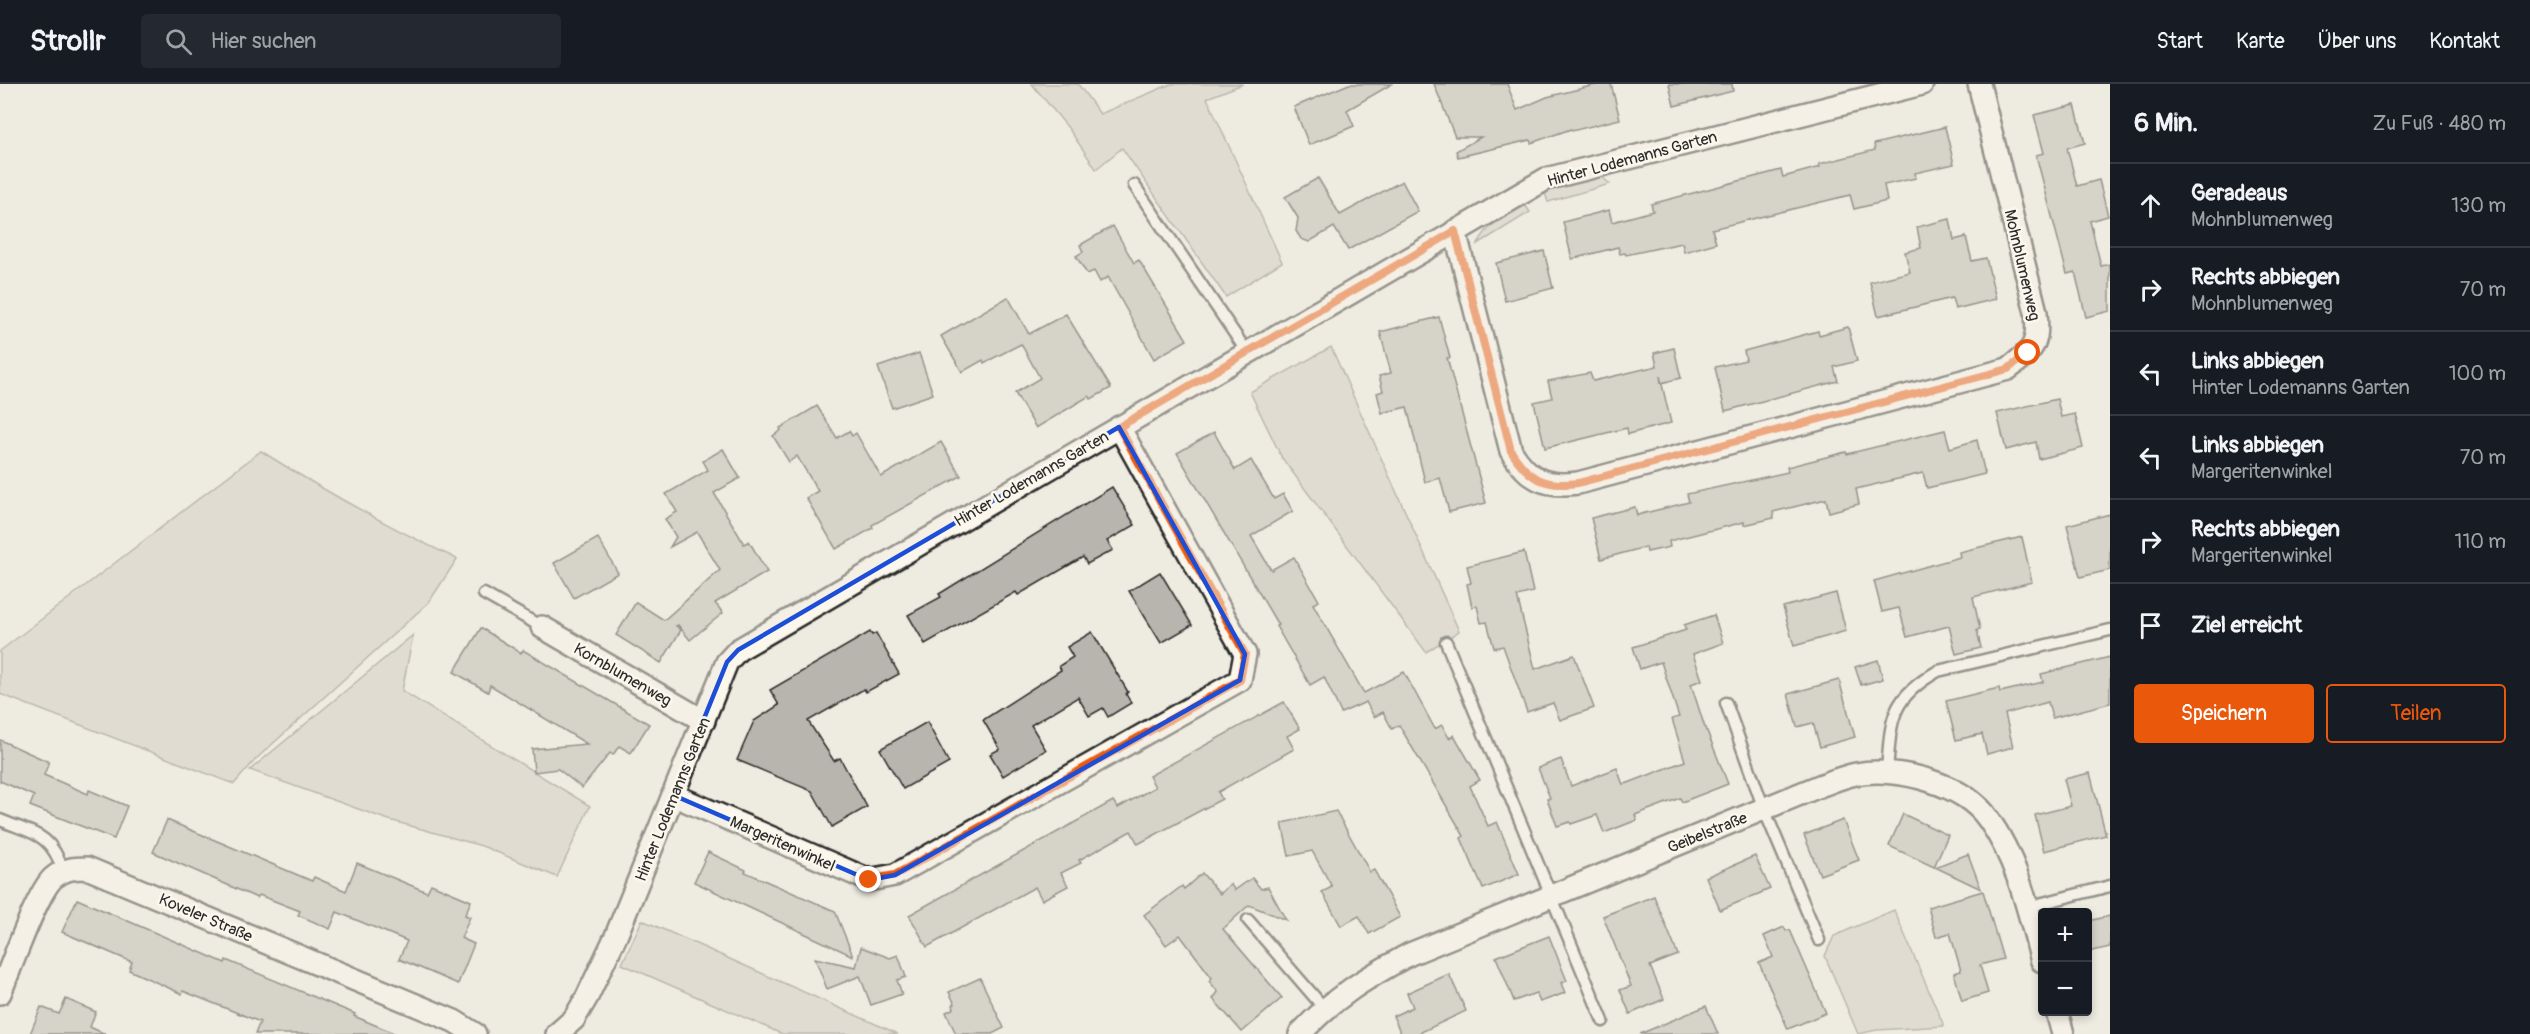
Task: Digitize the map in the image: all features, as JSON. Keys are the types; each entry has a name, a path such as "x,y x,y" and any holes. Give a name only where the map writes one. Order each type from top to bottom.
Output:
{"street":[{"name":"Hinter Lodemanns Garten","path":"557,1034 574,1018 587,998 616,936 727,662 738,650 1546,179 1922,84"},
{"name":"Mohnblumenweg","path":"1455,231 1511,451 1521,466 1534,478 1548,483 1563,485 1578,483 2008,369 2028,353 2038,335 2036,312 1979,84"},
{"name":"Margeritenwinkel","path":"674,795 869,880 895,875 1240,680 1245,654 1119,427"},
{"name":"Kornblumenweg","path":"542,627 704,721"},
{"name":"Geibelstraße","path":"1300,1034 1324,1008 1364,979 1410,954 1764,808 1857,774 1887,772 1930,779 1961,795 1988,817 2013,863 2038,944"},
{"name":"Koveler Straße","path":"63,871 87,868 101,873 454,1021 475,1034"},
{"path":"0,993 45,886 63,871"},
{"path":"2058,1016 2063,1034"}],"lane":[{"path":"1134,185 1247,352"},
{"path":"484,594 542,627"},
{"path":"1887,772 1890,727 1894,712 1918,683 1938,671 2110,630"},
{"path":"1446,642 1603,1021"},
{"path":"1726,703 1764,808 1819,940"},
{"path":"0,820 46,840 57,853 63,871"},
{"path":"2027,907 2110,886"},
{"path":"1248,920 1324,1008"}],"highlighted area":[{"path":"1119,427 1245,654 1240,680 895,875 869,880 673,795 727,662 738,650"}],"shaded area":[{"path":"1032,84 1078,84 1100,114 1171,84 1243,84 1207,98 1282,262 1226,297 1122,148 1096,169 1069,129"},
{"path":"1601,176 1610,184 1548,202 1545,193 1554,188"},
{"path":"1525,205 1530,212 1478,244 1486,231 1504,216"},
{"path":"1331,347 1459,631 1426,652 1282,458 1250,392"},
{"path":"261,451 357,508 457,559 429,602 256,759 234,784 0,694 0,651"},
{"path":"413,635 402,691 590,806 557,877 482,846 386,819 250,770"},
{"path":"1894,910 1944,1026 1877,1030 1858,1034 1825,956 1834,936"},
{"path":"642,920 898,1034 782,1034 622,964"}],"building":[{"path":"1349,84 1392,84 1347,110 1354,126 1309,145 1294,107"},
{"path":"1434,84 1507,84 1517,110 1547,97 1599,84 1611,84 1620,119 1572,131 1571,129 1531,143 1530,140 1458,157 1456,151 1481,137 1455,137"},
{"path":"1669,84 1732,84 1733,91 1674,106"},
{"path":"2075,105 2085,143 2067,148 2077,186 2099,180 2108,216 2090,221 2101,266 2110,264 2110,311 2086,317 2075,272 2067,274 2036,155 2044,153 2034,115"},
{"path":"1945,127 1954,164 1915,173 1916,178 1884,185 1887,201 1854,209 1850,195 1712,229 1716,243 1684,252 1682,243 1626,255 1625,253 1620,254 1618,247 1572,259 1563,222 1609,210 1612,222 1653,211 1651,204 1781,170 1783,177 1820,167 1819,164 1875,150 1874,144"},
{"path":"1318,178 1340,215 1402,181 1418,211 1348,250 1334,227 1309,242 1301,239 1296,231 1298,218 1285,197"},
{"path":"1950,219 1954,240 1966,237 1972,261 1986,258 1996,299 1955,309 1952,298 1878,316 1870,282 1910,272 1905,252 1921,248 1917,227"},
{"path":"1113,226 1134,263 1139,260 1187,340 1154,359 1108,277 1100,282 1094,271 1087,274 1076,256 1083,252 1080,245"},
{"path":"1544,251 1553,288 1505,301 1496,263"},
{"path":"1008,297 1029,334 1066,314 1111,388 1091,399 1089,396 1036,428 1015,393 1040,378 1021,344 984,363 983,360 962,372 941,336"},
{"path":"1439,317 1450,358 1447,358 1486,503 1449,512 1440,478 1425,482 1407,407 1382,413 1377,393 1383,391 1379,376 1391,373 1380,332"},
{"path":"1848,327 1857,361 1834,367 1838,381 1725,411 1715,367 1746,360 1744,351 1818,331 1819,335"},
{"path":"1674,348 1681,378 1662,383 1671,423 1628,434 1627,428 1545,448 1534,402 1552,398 1548,381 1590,373 1593,381 1657,366 1654,353"},
{"path":"919,353 933,394 892,408 878,367"},
{"path":"2057,399 2061,417 2075,414 2083,448 2039,459 2036,442 2006,450 1997,413"},
{"path":"817,406 837,438 849,431 852,436 856,433 881,477 941,442 961,476 872,525 873,528 836,549 806,498 818,491 797,456 789,462 773,436 781,430 780,428"},
{"path":"1945,430 1950,448 1977,440 1985,474 1927,488 1923,473 1856,489 1859,504 1829,512 1826,499 1773,512 1774,518 1744,525 1744,522 1669,541 1670,547 1647,552 1646,547 1601,559 1591,518 1635,507 1637,515 1689,502 1687,494 1788,472 1787,467"},
{"path":"1214,432 1235,470 1251,460 1274,499 1283,494 1293,511 1251,536 1271,570 1294,557 1319,601 1313,604 1364,693 1404,672 1435,729 1442,725 1449,738 1454,735 1480,780 1470,786 1488,826 1497,822 1519,874 1483,889 1461,838 1464,836 1399,725 1392,729 1383,712 1374,717 1366,702 1341,713 1324,677 1310,685 1276,626 1278,625 1177,453"},
{"path":"723,449 740,478 714,493 744,544 749,541 767,572 715,603 723,613 690,640 678,625 676,626 681,630 661,663 616,635 636,602 664,620 720,570 697,532 670,547 676,537 665,519 677,512 666,494 708,470 703,461"},
{"path":"1112,487 1135,525 1107,541 1113,550 1087,564 1083,557 1018,595 1016,592 925,644 908,615 941,597 939,594"},
{"path":"2110,514 2110,570 2080,577 2067,525"},
{"path":"2022,537 2032,582 1973,597 1980,629 1977,630 1981,648 1956,654 1949,626 1907,637 1899,608 1882,612 1874,581 1960,557 1959,552"},
{"path":"598,538 618,573 574,598 554,563"},
{"path":"1524,552 1533,592 1517,596 1535,669 1574,655 1594,708 1560,720 1553,703 1527,712 1503,646 1494,648 1487,622 1481,623 1477,606 1472,607 1467,584 1471,583 1467,566"},
{"path":"1160,572 1192,625 1161,643 1129,591"},
{"path":"1836,593 1846,631 1794,646 1783,607"},
{"path":"1714,615 1723,643 1693,654 1702,680 1691,684 1706,731 1728,784 1682,802 1680,798 1635,815 1637,820 1604,833 1597,815 1557,826 1547,799 1550,798 1538,768 1561,759 1571,786 1617,768 1623,785 1685,761 1672,719 1679,717 1661,662 1640,669 1633,647 1686,630 1684,625"},
{"path":"481,628 521,653 523,650 649,724 631,753 619,746 613,755 610,753 582,788 558,769 534,772 532,749 587,744 490,685 488,692 454,672"},
{"path":"870,632 872,635 876,633 899,674 866,692 864,689 808,721 834,761 840,758 867,807 832,827 812,791 737,760 754,721 779,705 770,690"},
{"path":"1092,632 1128,692 1126,694 1131,703 1108,717 1103,708 1089,716 1078,697 1031,725 1046,750 1003,776 990,754 1000,749 983,720 1061,670 1059,666 1073,657 1067,647"},
{"path":"2110,657 2110,703 2052,718 2048,702 2005,714 2013,747 1987,754 1982,734 1956,740 1946,701 1999,688 2000,692 2043,682 2041,674"},
{"path":"1878,660 1883,679 1861,685 1855,667"},
{"path":"1839,680 1855,737 1820,747 1813,723 1797,727 1788,694"},
{"path":"1284,702 1300,729 1287,736 1294,749 1218,792 1222,799 1138,844 1131,831 1079,860 1081,863 1061,873 1068,886 1042,900 1035,887 927,947 909,915 1113,801 1118,808 1155,787 1149,776"},
{"path":"927,722 949,763 903,789 880,749"},
{"path":"0,740 49,762 44,775 88,794 89,790 127,806 114,839 30,806 34,796 0,781"},
{"path":"2090,773 2106,835 2044,851 2035,815 2071,806 2064,779"},
{"path":"1336,811 1370,872 1374,870 1400,917 1369,934 1359,916 1341,926 1322,892 1332,887 1312,851 1289,856 1282,823"},
{"path":"1903,814 1948,835 1934,867 1889,846"},
{"path":"167,820 312,881 314,877 346,891 357,863 427,892 431,884 471,901 465,915 470,917 461,938 474,944 458,984 399,959 407,941 337,912 330,929 298,915 300,911 259,895 257,898 153,852"},
{"path":"1843,820 1859,860 1820,875 1804,835"},
{"path":"708,852 746,870 745,872 835,911 853,956 694,882"},
{"path":"1968,854 1981,889 1935,867"},
{"path":"1755,856 1770,889 1720,910 1706,877"},
{"path":"1202,873 1220,894 1230,884 1235,890 1252,878 1261,889 1268,887 1286,920 1249,905 1223,929 1282,998 1242,1032 1213,999 1218,992 1209,981 1212,978 1180,935 1166,945 1144,915 1182,886 1184,889"},
{"path":"1983,891 2003,959 1980,965 1988,993 1962,1001 1954,973 1961,971 1950,933 1936,937 1928,907"},
{"path":"1654,896 1678,955 1650,966 1664,999 1630,1014 1620,990 1631,986 1603,916"},
{"path":"77,899 225,963 226,960 355,1014 354,1016 396,1034 255,1034 260,1022 183,991 182,994 129,970 132,962 62,932"},
{"path":"2110,916 2110,947 2092,951 2092,920"},
{"path":"1784,927 1786,931 1790,930 1826,1013 1788,1029 1759,963 1773,957 1764,936"},
{"path":"1549,936 1567,981 1561,983 1565,993 1540,1002 1536,993 1514,1001 1496,957"},
{"path":"861,947 890,958 898,955 906,977 897,980 902,994 871,1005 860,976 827,989 815,958 856,967"},
{"path":"1449,974 1466,1011 1417,1034 1401,1034 1393,1016 1413,1007 1407,993"},
{"path":"980,978 1004,1028 992,1034 956,1034 946,1012 954,1008 955,1004 949,992"},
{"path":"66,999 96,1012 90,1027 105,1034 30,1034 41,1007 59,1014"},
{"path":"1706,1006 1718,1034 1640,1034"}],"route":[{"path":"869,880 895,875 1240,680 1245,654 1119,427 1455,231 1511,451 1521,466 1534,478 1548,483 1563,485 1578,483 2008,369 2028,353"}]}
